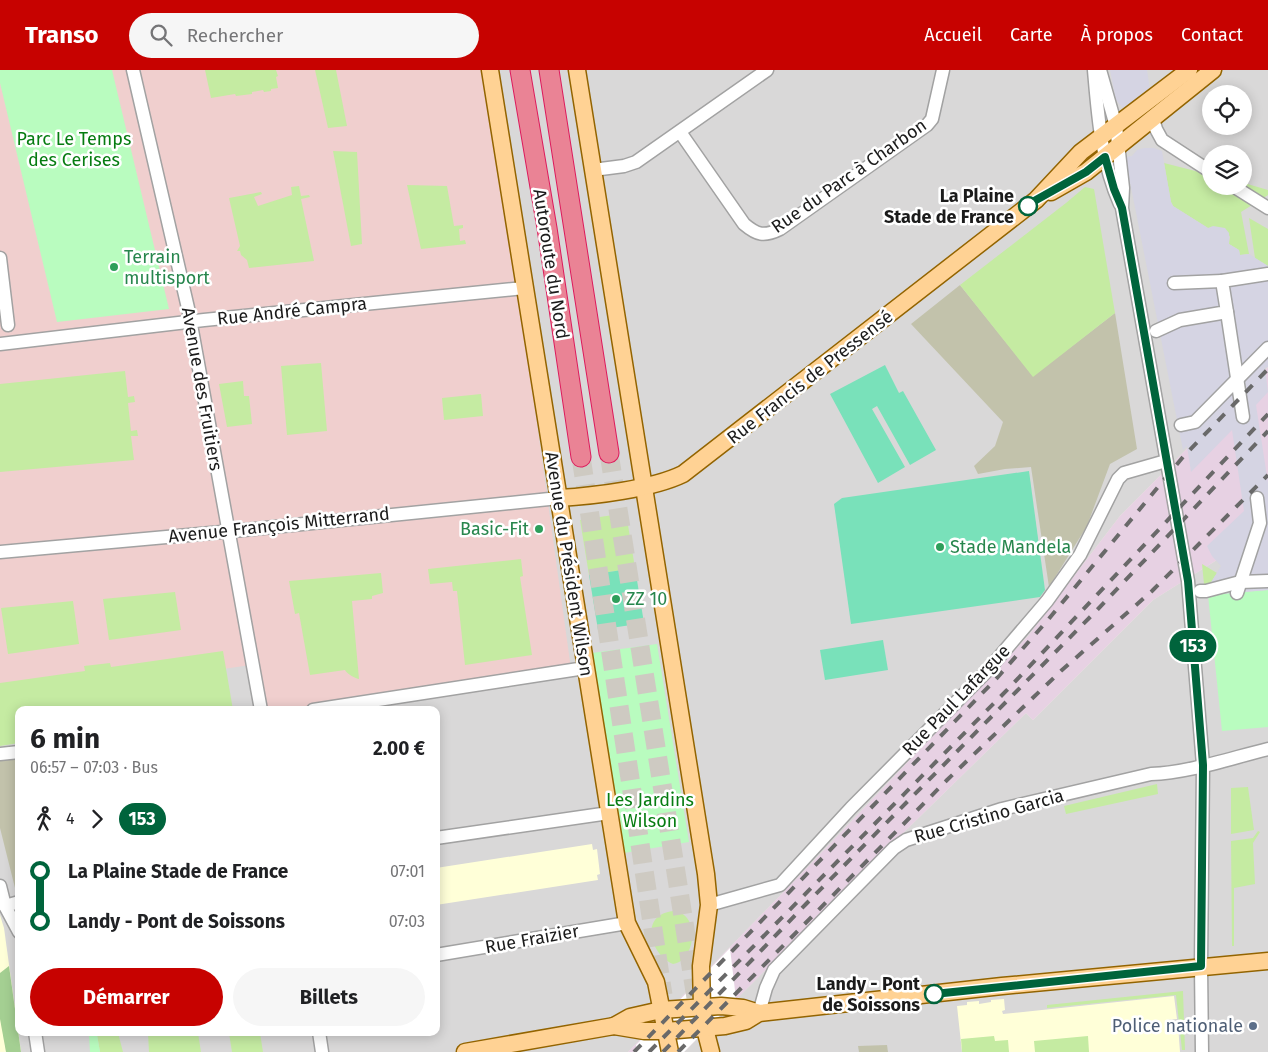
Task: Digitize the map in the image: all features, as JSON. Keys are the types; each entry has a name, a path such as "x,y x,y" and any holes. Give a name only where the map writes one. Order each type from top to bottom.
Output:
{"highway":[{"name":"Autoroute du Nord","path":"520,70 581,457"},
{"name":"Autoroute du Nord","path":"549,70 609,453"}],"main road":[{"name":"Avenue du Président Wilson","path":"490,70 627,923 656,982 670,1052"},
{"path":"577,70 706,874 709,905 701,966 702,1007 711,1052"},
{"name":"Rue Francis de Pressensé","path":"1036,200 1081,152 1189,70"},
{"name":"Rue Francis de Pressensé","path":"559,498 583,496 644,485 683,474 1036,200 1086,172 1213,70"},
{"path":"614,1026 630,1016 661,1010 721,1006 743,1008 759,1013 1201,966 1268,961"},
{"path":"465,1052 614,1026 644,1031 705,1029 746,1021 759,1013"}],"street":[{"name":"Avenue des Fruitiers","path":"133,70 190,322 260,706"},
{"path":"593,170 624,166 636,162 767,70"},
{"path":"1094,70 1105,157 1114,189 1122,208"},
{"path":"1100,70 1116,126 1123,188 1122,208 1188,581 1203,765 1202,1052"},
{"name":"Rue du Parc à Charbon","path":"680,132 744,224 752,231 760,234 770,234 927,125 932,119 943,71"},
{"path":"1153,119 1162,140 1202,166"},
{"path":"1247,195 1268,208"},
{"path":"0,258 8,325"},
{"path":"1174,283 1222,281 1268,274"},
{"path":"1222,281 1243,417"},
{"name":"Rue André Campra","path":"0,344 190,322 524,288"},
{"path":"1156,331 1180,320 1227,312"},
{"path":"1181,425 1195,422 1268,348"},
{"name":"Rue Paul Lafargue","path":"709,905 780,884 851,808 988,670 1047,601 1080,555 1118,479 1124,473 1166,461"},
{"name":"Avenue François Mitterrand","path":"0,552 228,532 559,498"},
{"path":"1238,587 1260,523 1257,498"},
{"path":"1200,591 1238,587 1268,581"},
{"path":"339,706 586,668"},
{"name":"Rue Cristino Garcia","path":"759,1013 766,988 774,970 900,843 933,830 1002,809 1151,774 1165,774 1268,749"},
{"path":"0,754 15,752"},
{"path":"440,837 609,812"},
{"path":"0,886 5,906 15,925"},
{"path":"5,906 15,903"},
{"name":"Rue Fraizier","path":"440,954 627,923"},
{"path":"36,1036 38,1052"},
{"path":"320,1036 322,1052"}],"shaded area":[{"path":"0,70 1268,70 1268,367 1120,516 1028,636 628,1052 0,1052"},
{"path":"0,70 488,70 571,669 320,706 265,706 257,664 0,701"},
{"path":"1110,70 1147,70 1151,96 1130,109 1124,109 1116,100"},
{"path":"1154,148 1162,151 1173,206 1208,228 1213,226 1225,228 1229,233 1229,244 1239,250 1240,255 1249,254 1268,266 1268,367 1265,368 1268,392 1256,405 1268,483 1268,590 1208,595 1204,584 1210,584 1221,566 1212,556 1207,546 1244,511 1232,430 1191,472 1187,446 1183,450 1125,157 1132,156 1137,150"},
{"path":"960,285 1033,376 1115,313 1137,449 1110,464 1087,526 1049,587 1031,467 978,474 974,466 995,446 1003,422 911,324"},
{"path":"1268,367 1268,528 1153,600 1033,720 1026,713 854,881 684,1052 628,1052 1028,636 1120,516"},
{"path":"1268,528 1268,1052 684,1052 854,881 1026,713 1033,720 1153,600"},
{"path":"0,760 15,760 15,888 0,828"},
{"path":"592,844 593,850 597,849 600,874 597,875 598,880 440,904 440,867"},
{"path":"0,915 4,928 15,1008 15,1036 19,1036 21,1052 0,1052"},
{"path":"1174,996 1177,1019 1167,1020 1168,1027 1178,1025 1180,1052 962,1052 957,1006 967,1005 967,1002 979,1001 979,1004 991,1002 991,1000 1004,999 1005,1010 1002,1011 1003,1014"},
{"path":"887,1045 888,1052 859,1052 858,1046"}],"green space":[{"name":"Parc Le Temps des Cerises","path":"0,70 112,70 169,309 57,322 0,83"},
{"path":"205,70 276,70 278,88 271,89 271,91 252,92 252,94 236,96 235,94 211,98"},
{"path":"315,70 336,70 347,126 328,128"},
{"path":"333,151 357,152 362,244 351,246"},
{"path":"1164,163 1202,173 1202,195 1252,195 1252,185 1268,190 1268,195 1241,212 1249,254 1240,255 1239,250 1229,244 1230,237 1227,231 1208,228 1173,206"},
{"path":"407,185 447,186 454,226 463,225 463,228 459,229 460,241 465,240 466,244 421,249"},
{"path":"299,186 301,196 309,195 310,197 301,199 314,261 249,268 247,260 241,255 240,251 237,251 240,246 229,198 261,192 262,194 254,197 258,206 292,195 291,187"},
{"path":"1085,187 1094,189 1115,313 1033,377 960,285"},
{"path":"1249,218 1268,229 1268,266 1255,258"},
{"path":"321,363 327,431 287,435 281,366"},
{"path":"885,365 899,393 903,391 936,450 910,465 877,406 872,409 905,467 878,483 830,394"},
{"path":"125,371 128,397 134,396 135,402 128,403 131,431 137,430 138,436 131,436 134,460 0,472 0,384"},
{"path":"243,381 244,396 249,396 252,424 227,427 219,384"},
{"path":"481,394 483,416 444,420 442,398"},
{"name":"Stade Mandela","path":"1029,471 1045,590 1040,597 851,624 834,504 842,498"},
{"path":"626,513 635,568 589,575 580,520"},
{"path":"521,559 523,576 520,577 532,655 465,665 457,591 453,591 452,582 430,584 428,569"},
{"path":"1202,564 1217,573 1210,584 1204,584"},
{"name":"ZZ 10","path":"635,568 644,623 598,630 589,575"},
{"path":"381,573 383,593 372,596 372,599 352,601 359,679 351,676 345,670 310,675 299,613 295,614 289,581"},
{"path":"1268,590 1268,727 1222,731 1208,595"},
{"path":"175,592 181,630 109,640 103,599"},
{"path":"73,601 79,644 8,654 1,608"},
{"path":"883,640 888,670 825,680 820,650"},
{"name":"Les Jardins Wilson","path":"657,644 689,842 624,853 592,653"},
{"path":"223,651 232,706 15,706 15,744 0,746 0,683 85,671 84,666 110,663 111,667"},
{"path":"1157,784 1158,794 1066,814 1064,806"},
{"path":"1248,787 1254,830 1231,834 1231,788"},
{"path":"1258,831 1260,832 1253,843 1255,884 1234,888 1234,946 1232,946 1231,841 1253,838"},
{"path":"673,911 681,913 687,918 692,930 692,938 691,945 684,958 673,964 665,959 654,944 652,927 655,920 662,914"},
{"path":"9,966 15,1009 15,1036 19,1036 21,1052 6,1052 0,1019 0,973"},
{"path":"1183,991 1185,1050 1182,1050 1176,995 1047,1008 1047,1005"},
{"path":"89,1036 97,1036 100,1052 90,1052"},
{"path":"97,1036 119,1036 123,1052 100,1052"},
{"path":"148,1036 198,1036 201,1052 149,1052"},
{"path":"229,1036 260,1036 263,1052 232,1052"},
{"path":"994,1036 995,1041 1008,1040 1009,1052 962,1052 961,1039"},
{"path":"1088,1036 1089,1052 1035,1052 1034,1041"}],"pier":[{"path":"730,948 736,999 684,1052 637,1052 636,1045"}],"tunnel":[{"path":"609,453 697,1004"},
{"path":"581,457 663,995"}],"railway":[{"path":"634,1052 996,679 1047,621 1183,457 1268,369"},
{"path":"649,1052 1008,689 1268,414"},
{"path":"663,1052 806,904 1098,609 1268,431"},
{"path":"678,1052 947,780 1062,670 1152,591 1268,475"}],"bus line":[{"name":"153","path":"934,994 1201,966 1204,783 1188,581 1122,208 1107,168 1105,157 1086,172 1028,206"}],"place":[{"name":"La Plaine Stade de France","path":"1028,206"},
{"name":"Terrain multisport","path":"114,267"},
{"name":"Basic-Fit","path":"539,529"},
{"name":"Stade Mandela","path":"940,547"},
{"name":"ZZ 10","path":"616,599"},
{"name":"Landy - Pont de Soissons","path":"934,994"},
{"name":"Police nationale","path":"1253,1026"}]}
